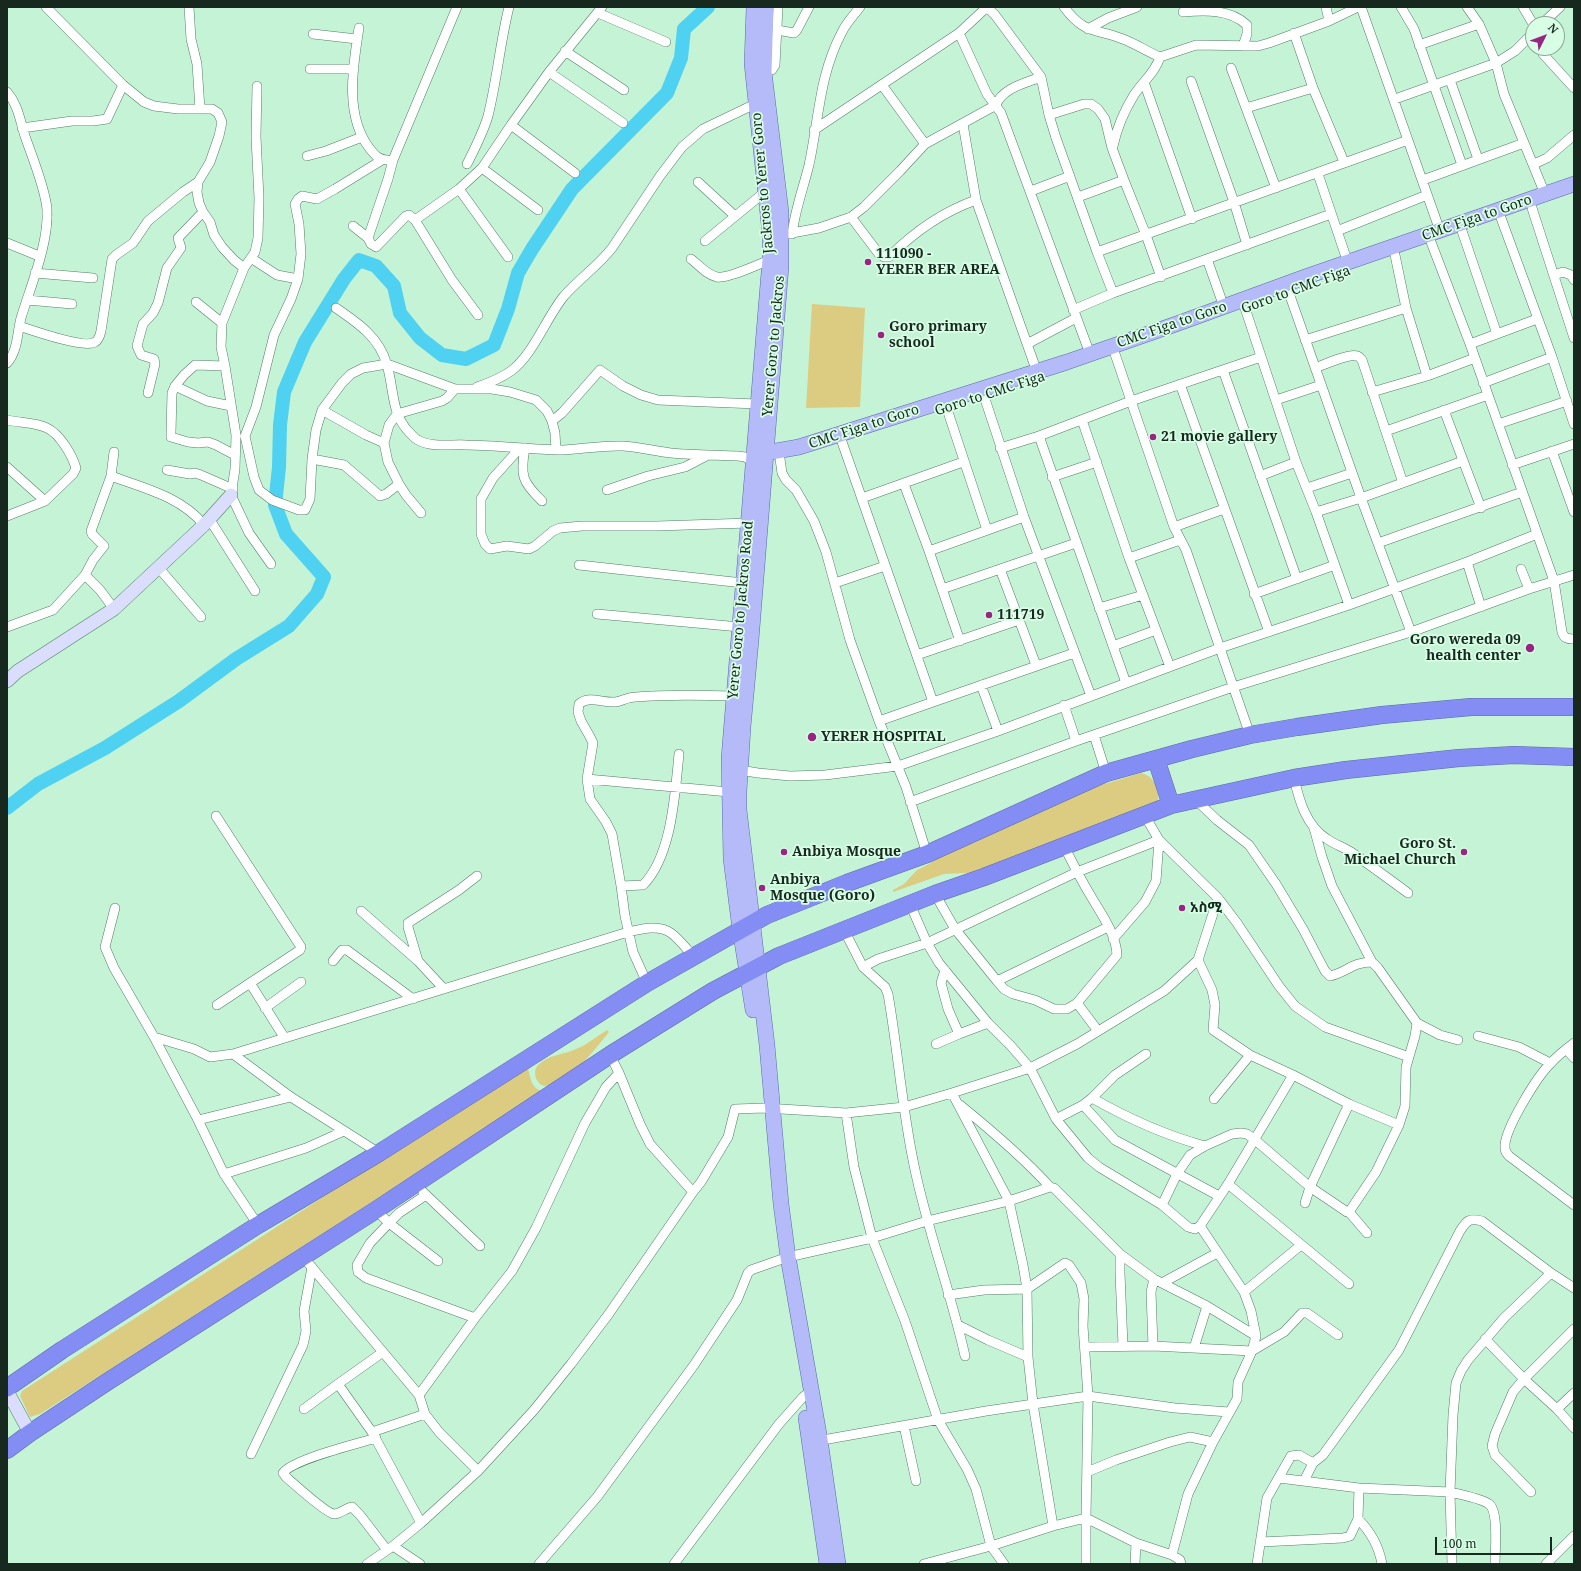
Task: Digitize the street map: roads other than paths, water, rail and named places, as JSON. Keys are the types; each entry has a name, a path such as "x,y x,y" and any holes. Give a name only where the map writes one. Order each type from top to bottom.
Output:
{"highway":[{"path":"7,1388 62,1350 258,1225 379,1153 647,983 767,915 846,883 927,854 1106,773 1156,759 1250,735 1382,715 1472,707 1574,707"},
{"path":"8,1448 307,1262 376,1210 420,1190 610,1055 713,991 779,956 935,894 1171,806 1294,778 1346,770 1459,758 1514,756 1574,757"},
{"path":"1156,759 1171,806"}],"main road":[{"name":"Jackros to Yerer Goro","path":"754,7 752,64 770,234 768,293 757,404 763,457"},
{"name":"Yerer Goro to Jackros","path":"763,457 781,266 786,234 781,212 764,72 766,7"},
{"name":"CMC Figa to Goro","path":"763,457 799,448 1000,387 1037,372 1224,307 1306,282 1348,263 1436,236 1574,184"},
{"name":"Goro to CMC Figa","path":"763,457 842,442 946,409 984,396 1000,387 1115,354 1289,293 1306,282 1395,255 1436,236 1462,231 1574,194"},
{"name":"Yerer Goro to Jackros Road","path":"746,926 730,850 729,758 749,523 763,457"},
{"path":"763,457 740,770 740,810 746,926 753,971 760,1052 769,1108 784,1259 808,1393 815,1442 838,1564"},
{"path":"815,1442 826,1564"}],"street":[{"path":"46,7 134,95 149,104 178,109 212,109 218,113 222,122 216,146 210,162 198,182 197,192 203,212 210,222 214,235 222,247 244,268"},
{"path":"189,7 191,34 197,64 200,109"},
{"path":"368,238 393,160 457,7"},
{"path":"467,164 481,135 488,116 501,38 509,7"},
{"path":"764,72 772,70 775,65 778,7"},
{"path":"777,30 794,33 798,30 809,7"},
{"path":"786,234 794,214 809,164 820,93 826,70 843,30 860,7"},
{"path":"814,130 959,33 987,7 995,15 1041,76 1049,114 1097,252 1113,293"},
{"path":"1064,7 1080,25 1088,29 1122,39 1160,57 1196,45 1258,46 1329,20 1358,7"},
{"path":"1088,29 1108,18 1137,7"},
{"path":"1326,7 1329,20"},
{"path":"1361,7 1423,180 1436,236 1470,344 1554,581 1562,632 1564,637 1574,639"},
{"path":"1401,7 1414,29 1462,164"},
{"path":"1523,7 1528,16"},
{"path":"1551,16 1560,7"},
{"path":"1469,8 1479,24 1496,63 1504,94 1534,164 1545,194"},
{"path":"415,220 459,189 482,168 510,125 549,72 600,10 666,42"},
{"path":"1184,12 1209,10 1240,19 1247,25 1247,34 1243,46"},
{"path":"1419,45 1479,24"},
{"path":"359,28 354,69 353,99 356,117 362,137 376,155 382,160"},
{"path":"959,33 987,94 1001,113 1090,354"},
{"path":"1294,33 1313,88 1344,162"},
{"path":"313,34 357,39"},
{"path":"1395,99 1496,63 1515,51 1525,41"},
{"path":"565,51 624,90"},
{"path":"1545,56 1574,88"},
{"path":"1112,148 1120,123 1127,108 1134,95 1154,72 1160,57"},
{"path":"1231,68 1276,188"},
{"path":"310,69 354,69"},
{"path":"549,72 624,123"},
{"path":"786,234 819,228 851,217 864,207 900,172 925,144 996,105 999,98 1009,90 1041,76"},
{"path":"1450,80 1478,159"},
{"path":"1190,81 1234,202 1247,245"},
{"path":"1144,82 1192,219"},
{"path":"22,128 72,121 107,119 123,85"},
{"path":"882,85 925,144"},
{"path":"257,86 256,137 259,225 255,252 244,268 222,323 220,347 225,366 231,406 256,485 259,490 272,500 299,510 305,510 310,499 312,459 316,430 322,410 334,392 351,374 363,368 387,364 455,389 492,389 536,400 547,411 552,421 555,433 556,450"},
{"path":"1246,108 1313,88"},
{"path":"7,92 14,100 18,110 22,128 47,208 45,239 26,300 15,347 7,363"},
{"path":"472,390 511,371 520,362 537,340 558,304 612,248 660,176 682,147 703,129 755,99"},
{"path":"1049,114 1084,104 1092,104 1098,109 1105,119 1112,148 1161,276"},
{"path":"963,124 976,200 1037,372"},
{"path":"510,125 575,173"},
{"path":"1534,164 1547,158 1574,135"},
{"path":"307,156 326,151 362,137"},
{"path":"1097,252 1192,219 1234,202 1318,174 1344,162 1408,140"},
{"path":"1423,180 1462,164 1524,143"},
{"path":"271,564 248,533 232,492 235,455 241,436 256,407 274,335 291,299 298,279 301,254 299,224 295,204 302,196 317,199 382,160 393,160"},
{"path":"482,168 538,210"},
{"path":"1318,174 1348,263"},
{"path":"1031,191 1070,176"},
{"path":"1078,197 1124,180"},
{"path":"19,326 72,341 89,344 98,340 101,332 112,259 133,243 148,221 183,192 198,182"},
{"path":"698,182 735,216"},
{"path":"459,189 508,257"},
{"path":"705,241 766,191"},
{"path":"1336,231 1427,195"},
{"path":"851,217 879,254 884,257 889,257 921,228 949,211 976,200"},
{"path":"1532,208 1574,334"},
{"path":"148,393 155,364 154,359 141,354 138,351 137,346 143,324 153,313 158,303 167,268 181,248 178,238 203,212"},
{"path":"1027,344 1075,314 1113,293 1331,214"},
{"path":"352,226 368,238 371,244 376,247 406,216 410,215 415,220 452,280 478,315"},
{"path":"1501,218 1552,358 1574,424"},
{"path":"1462,231 1497,334"},
{"path":"7,243 39,256"},
{"path":"1395,255 1406,308 1427,376"},
{"path":"251,258 277,275 298,279"},
{"path":"691,259 706,272 717,277 740,271 770,260"},
{"path":"1207,259 1224,307"},
{"path":"1554,275 1563,272 1571,275 1574,280"},
{"path":"35,273 93,278"},
{"path":"1289,293 1352,473 1411,632"},
{"path":"26,300 72,304"},
{"path":"196,302 222,323"},
{"path":"336,308 361,325 371,334 378,344 387,364 397,414 403,425 419,440 442,445 466,444 556,450 604,446 625,446 670,452 763,457 782,473 786,480 796,490 814,521 826,552 850,640 879,721 898,766 927,854"},
{"path":"1245,308 1296,462 1316,512 1349,605"},
{"path":"1305,340 1406,308"},
{"path":"1470,344 1537,319"},
{"path":"1115,354 1174,527 1186,550 1250,735"},
{"path":"1315,368 1356,355 1362,360 1403,483"},
{"path":"1000,448 1039,436 1131,401 1261,357"},
{"path":"1372,392 1427,376 1475,358"},
{"path":"1484,383 1552,358"},
{"path":"225,366 196,365 184,375 175,386 172,393 171,437 188,442 208,442 235,455"},
{"path":"552,421 562,413 600,370 622,386 641,395 658,400 757,404"},
{"path":"1222,370 1297,580"},
{"path":"1180,384 1254,594 1269,632"},
{"path":"1276,400 1321,385"},
{"path":"175,386 207,401 231,406"},
{"path":"421,514 399,484 388,462 384,443 389,425 397,414 442,401 455,389"},
{"path":"1386,431 1488,395"},
{"path":"984,396 1024,517 1091,696"},
{"path":"1498,424 1566,401"},
{"path":"946,409 987,530"},
{"path":"322,410 366,435 384,443"},
{"path":"1444,410 1481,508"},
{"path":"7,420 48,428 65,445 73,458 76,468 73,474 45,501 7,516"},
{"path":"1082,420 1129,558 1170,667"},
{"path":"1039,436 1052,477 1126,683"},
{"path":"842,442 933,702"},
{"path":"1512,465 1574,444"},
{"path":"523,448 522,463 525,482 542,501"},
{"path":"523,448 492,478 481,499 480,534 485,544 490,548 507,546 529,549 553,531 560,528 582,526 658,526 749,523"},
{"path":"1552,451 1574,512"},
{"path":"7,627 53,610 85,576 92,560 104,546 92,534 91,530 111,476 114,452"},
{"path":"607,490 648,476 685,467 708,455"},
{"path":"312,459 344,464 380,496 386,494 399,484"},
{"path":"1316,512 1361,498 1463,461"},
{"path":"862,498 963,462"},
{"path":"1052,477 1097,462"},
{"path":"1260,476 1296,462"},
{"path":"7,467 45,501"},
{"path":"167,470 201,475 232,492"},
{"path":"1307,488 1352,473"},
{"path":"111,476 158,493 180,504 207,523 255,591"},
{"path":"904,484 960,641"},
{"path":"7,681 18,671 114,609 207,523 232,492"},
{"path":"1378,543 1481,508 1522,492"},
{"path":"1174,527 1224,509"},
{"path":"929,551 1024,517"},
{"path":"740,770 790,776 825,775 898,766 998,731 1064,705 1220,648 1349,605 1467,562 1537,534"},
{"path":"1129,558 1180,540"},
{"path":"942,589 1076,543"},
{"path":"1467,562 1481,607"},
{"path":"579,565 743,584"},
{"path":"1254,594 1297,580 1335,565"},
{"path":"835,583 885,566"},
{"path":"158,567 201,617"},
{"path":"1000,569 1036,665"},
{"path":"1521,569 1529,589"},
{"path":"85,576 100,590 114,609"},
{"path":"910,802 1076,741 1233,687 1411,632 1529,589 1574,576"},
{"path":"1099,608 1143,595"},
{"path":"597,614 740,627"},
{"path":"917,655 1019,620"},
{"path":"1113,646 1156,630"},
{"path":"879,721 1074,653"},
{"path":"981,685 998,731"},
{"path":"647,983 633,952 628,932 622,901 622,886 612,834 606,822 590,799 587,779 592,743 581,722 578,712 579,704 583,700 615,702 633,697 684,695 735,696"},
{"path":"1064,705 1076,741"},
{"path":"1094,735 1106,773"},
{"path":"622,886 643,885 648,880 665,846 676,787 680,754"},
{"path":"1294,778 1304,812 1314,827 1325,838 1348,850 1408,893"},
{"path":"587,779 729,792"},
{"path":"1196,800 1217,820 1243,839 1253,850 1276,884 1303,929 1325,971 1330,976 1337,975 1350,967 1363,962 1372,962"},
{"path":"216,816 301,947 300,950 218,1006"},
{"path":"1145,816 1159,840 1218,898 1237,922 1279,986 1295,1006 1325,1027 1409,1057"},
{"path":"1314,827 1332,886 1372,962 1378,968 1417,1023 1440,1035 1458,1040"},
{"path":"863,967 878,959 927,943 1077,872 1159,840"},
{"path":"1113,939 1145,902 1156,881 1159,840"},
{"path":"935,894 955,929 1004,989 1013,994 1035,1000 1054,1009 1067,1009 1077,1003 1117,955 1108,927 1064,846"},
{"path":"418,961 408,923 459,890 477,876"},
{"path":"367,1564 390,1548 420,1523 478,1471 515,1432 571,1364 621,1296 693,1192 728,1137 735,1109 769,1108 846,1113 904,1107 952,1094 1030,1068 1098,1031 1164,991 1198,960 1218,898"},
{"path":"910,904 927,943 945,970 988,1023 1030,1068 1056,1119 1088,1158 1099,1167 1162,1205 1188,1227 1195,1229 1200,1226 1228,1184 1293,1075"},
{"path":"115,908 105,947 114,968 154,1037 198,1120 224,1174 258,1225"},
{"path":"361,911 418,961 444,989"},
{"path":"998,981 1108,927"},
{"path":"154,1037 194,1049 210,1057 233,1054 628,932 648,928 670,932 693,956"},
{"path":"844,930 863,967 885,987 888,994 913,1165 927,1221 958,1325 965,1356"},
{"path":"333,960 342,950 347,950 413,999"},
{"path":"1198,960 1212,990 1215,1005 1213,1030 1250,1055 1349,1104 1399,1125"},
{"path":"945,970 941,983 948,1009 959,1034"},
{"path":"265,1008 301,982"},
{"path":"250,983 284,1037"},
{"path":"1077,1003 1098,1031"},
{"path":"936,1044 988,1023"},
{"path":"1349,1212 1376,1172 1399,1125 1405,1106 1406,1067 1417,1023"},
{"path":"1478,1036 1519,1047 1550,1063"},
{"path":"1574,1043 1550,1063 1534,1083 1521,1104 1505,1141 1504,1149 1508,1156 1574,1205"},
{"path":"1566,1049 1574,1058"},
{"path":"233,1054 291,1097 379,1153"},
{"path":"1056,1119 1084,1105 1114,1076 1146,1054"},
{"path":"610,1055 650,1144 693,1192"},
{"path":"1214,1099 1250,1055"},
{"path":"419,1394 512,1271 536,1228 585,1123 606,1087 619,1073"},
{"path":"952,1094 1009,1201 1027,1289 1028,1357 1033,1404 1053,1526"},
{"path":"198,1120 291,1097"},
{"path":"1092,1098 1118,1113 1169,1136 1205,1146"},
{"path":"957,1103 1006,1142 1050,1187 1058,1192 1120,1254 1158,1281 1207,1306 1256,1336"},
{"path":"1305,1203 1310,1187 1349,1104"},
{"path":"1084,1105 1115,1140 1219,1196"},
{"path":"846,1113 854,1166 872,1238 905,1321 938,1420 957,1450 976,1489 991,1546 1004,1564"},
{"path":"224,1174 306,1148 344,1131"},
{"path":"1162,1205 1177,1174 1190,1156 1205,1146 1232,1134 1241,1133 1247,1134 1254,1139 1310,1187 1349,1212 1367,1233"},
{"path":"1228,1184 1349,1284"},
{"path":"539,1564 597,1497 694,1365 737,1300 748,1273 756,1267 872,1238 927,1221 1009,1201 1050,1187"},
{"path":"475,1318 366,1278 358,1272 357,1265 370,1243 420,1190 480,1246"},
{"path":"376,1210 389,1223 438,1261"},
{"path":"1304,1481 1313,1463 1323,1455 1399,1350 1466,1221 1474,1219 1482,1221 1551,1273 1574,1288"},
{"path":"1172,1555 1188,1494 1213,1442 1237,1399 1238,1382 1252,1351 1256,1336 1251,1311 1244,1292 1200,1226"},
{"path":"1244,1292 1300,1245"},
{"path":"1153,1346 1151,1292 1158,1281 1217,1253"},
{"path":"1120,1254 1123,1346"},
{"path":"307,1262 419,1394 425,1414 439,1432 478,1471"},
{"path":"250,1454 303,1345 306,1331 304,1311 307,1262"},
{"path":"948,1295 984,1290 1027,1289 1065,1263 1069,1265 1083,1289 1083,1326 1088,1396 1086,1564"},
{"path":"1452,1564 1450,1492 1453,1415 1456,1383 1468,1360 1485,1339 1504,1318 1551,1273"},
{"path":"1194,1348 1207,1306"},
{"path":"1085,1347 1153,1346 1252,1351 1284,1332 1302,1313 1307,1313 1338,1335"},
{"path":"958,1325 1028,1357"},
{"path":"1531,1492 1495,1455 1492,1446 1495,1434 1506,1405 1513,1392 1574,1329"},
{"path":"1485,1339 1524,1379 1557,1409 1574,1428"},
{"path":"304,1409 383,1352"},
{"path":"338,1384 374,1435 420,1523"},
{"path":"7,1391 30,1433"},
{"path":"674,1564 779,1424 808,1393"},
{"path":"1557,1409 1574,1393"},
{"path":"815,1442 938,1420 1088,1396 1175,1408 1229,1412"},
{"path":"420,1564 390,1548 352,1507 337,1513 328,1512 283,1474 304,1460 374,1435 425,1414"},
{"path":"904,1426 916,1481"},
{"path":"1087,1472 1116,1460 1190,1437 1213,1442"},
{"path":"1257,1564 1267,1498 1291,1456 1299,1455 1313,1463"},
{"path":"1279,1478 1359,1488 1450,1492 1489,1504 1493,1510 1495,1521 1495,1564"},
{"path":"1261,1542 1343,1538 1350,1536 1358,1519 1359,1488"},
{"path":"924,1564 991,1546 1053,1526 1086,1518 1136,1543 1172,1555 1180,1560 1181,1564"},
{"path":"1358,1519 1369,1532 1380,1552 1382,1564"},
{"path":"1546,1564 1574,1536"},
{"path":"1135,1564 1136,1543"}],"waterway":[{"path":"7,808 38,784 105,748 179,701 236,659 289,626 317,594 324,577 286,534 275,505 279,467 280,425 284,392 305,342 344,279 359,260 376,266 394,286 400,313 420,338 442,355 466,359 494,345 508,309 518,273 532,249 572,189 667,93 681,58 684,29 708,7"}],"place":[{"name":"111090 - YERER BER AREA","path":"868,262"},
{"name":"Goro primary school","path":"881,335"},
{"name":"21 movie gallery","path":"1153,437"},
{"name":"111719","path":"989,615"},
{"name":"Goro wereda 09 health center","path":"1530,648"},
{"name":"YERER HOSPITAL","path":"812,737"},
{"name":"Anbiya Mosque","path":"784,852"},
{"name":"Goro St. Michael Church","path":"1464,852"},
{"name":"Anbiya Mosque (Goro)","path":"762,888"},
{"name":"አስሚ","path":"1182,908"}]}
